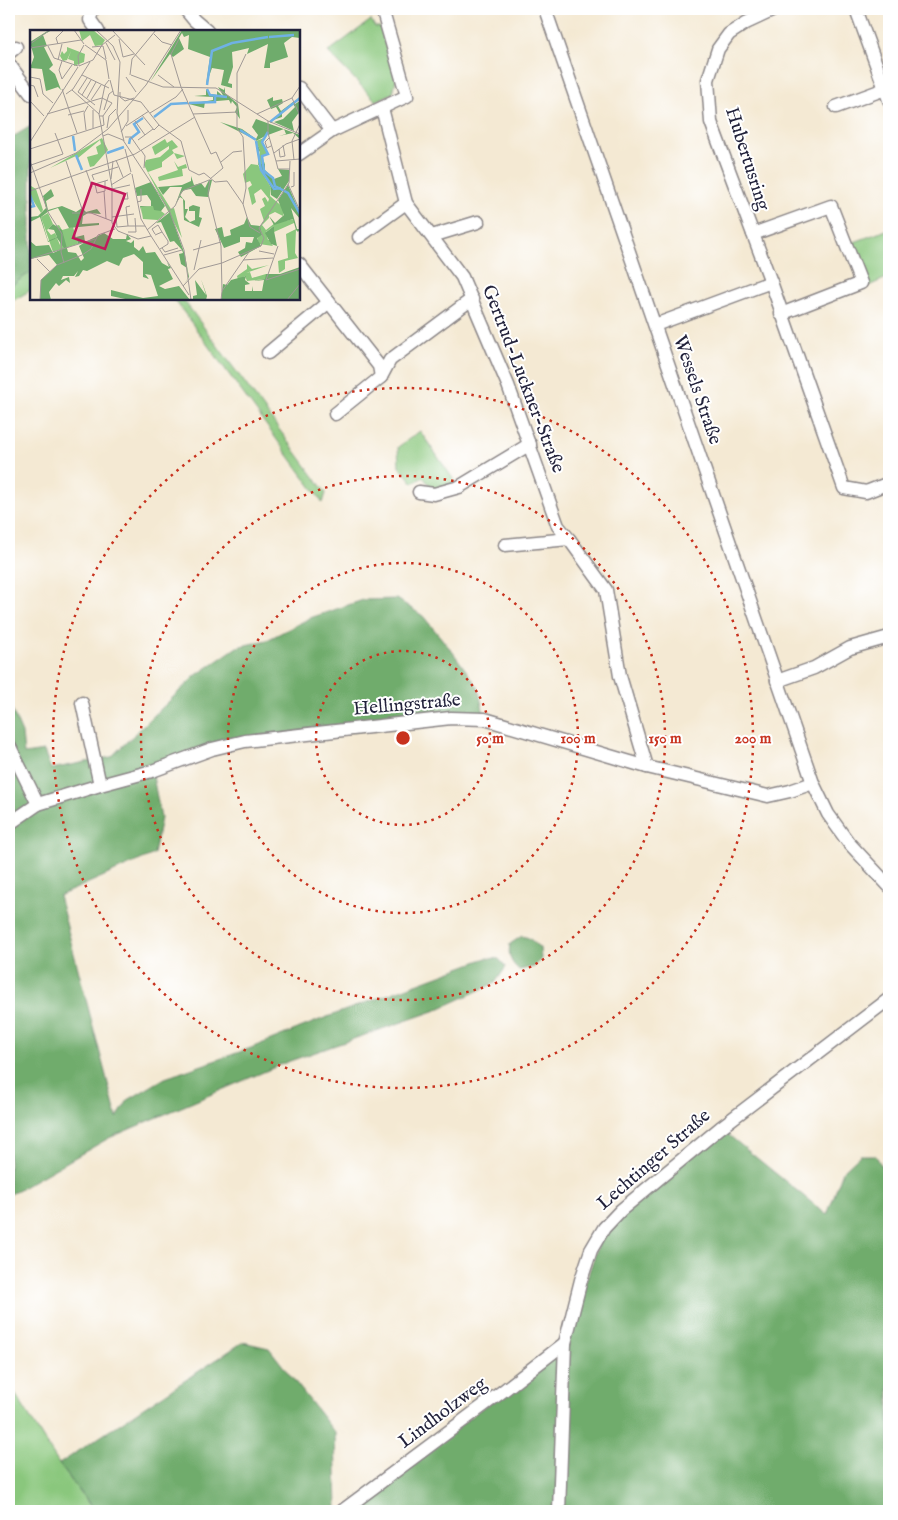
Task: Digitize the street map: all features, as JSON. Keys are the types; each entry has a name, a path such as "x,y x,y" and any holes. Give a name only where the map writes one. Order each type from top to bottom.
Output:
{"street":[{"path":"92,9 90,20 97,30"},
{"path":"185,9 206,30"},
{"path":"300,153 332,131 407,96 382,9"},
{"name":"Wessels Straße","path":"546,9 813,783 828,814 848,842 889,886"},
{"name":"Hubertusring","path":"776,9 746,23 729,34 718,49 708,80 711,122 771,282 844,488 866,492 889,483"},
{"path":"836,107 887,94 856,9"},
{"path":"9,64 30,93"},
{"path":"300,89 332,131"},
{"name":"Gertrud-Luckner-Straße","path":"384,107 406,203 462,277 508,386 558,526 606,590 620,676 647,767"},
{"path":"359,238 406,203"},
{"name":"Hubertusring","path":"753,234 831,206 861,283 781,314"},
{"path":"432,236 478,222"},
{"path":"300,265 379,366 381,377"},
{"path":"655,325 771,282"},
{"path":"335,414 381,377 390,360 472,299"},
{"path":"268,353 329,302"},
{"path":"419,492 434,494 459,487 530,444"},
{"path":"505,544 569,539"},
{"path":"777,681 814,668 850,648 889,637"},
{"path":"82,703 100,785"},
{"name":"Hellingstraße","path":"9,824 38,804 152,771 212,748 245,742 451,718 485,719 647,767 768,796 813,783"},
{"path":"9,745 38,804"},
{"name":"Lechtinger Straße","path":"559,1511 565,1343 590,1250 604,1228 621,1210 720,1128 889,999"},
{"name":"Lindholzweg","path":"342,1511 565,1343"}],"green space":[{"path":"371,20 375,27 380,27 396,80 393,93 376,101 328,52"},
{"path":"30,127 30,273 9,287 9,137 11,138"},
{"path":"889,229 889,277 864,288 849,244"},
{"path":"30,273 30,291 9,303 9,287"},
{"path":"175,300 184,300 326,493 323,503"},
{"path":"420,431 456,483 433,489 423,477 413,483 399,466 398,447"},
{"path":"397,599 423,616 452,651 478,687 485,719 245,741 152,771 161,818 154,854 59,896 117,1118 128,1100 165,1078 251,1048 322,1019 486,958 499,959 506,967 495,983 434,1011 287,1062 109,1138 9,1195 9,703 22,733 24,754 44,751 51,769 111,757 195,676 237,647 267,640 310,618 363,600"},
{"path":"522,936 529,938 540,948 541,959 534,967 519,970 512,961 509,948 510,944"},
{"path":"720,1128 827,1215 843,1171 860,1155 875,1155 880,1163 889,1188 889,1511 350,1511 565,1343 604,1228"},
{"path":"243,1342 269,1348 335,1433 337,1510 95,1511 59,1464"},
{"path":"9,1384 59,1464 94,1511 9,1511"}]}
